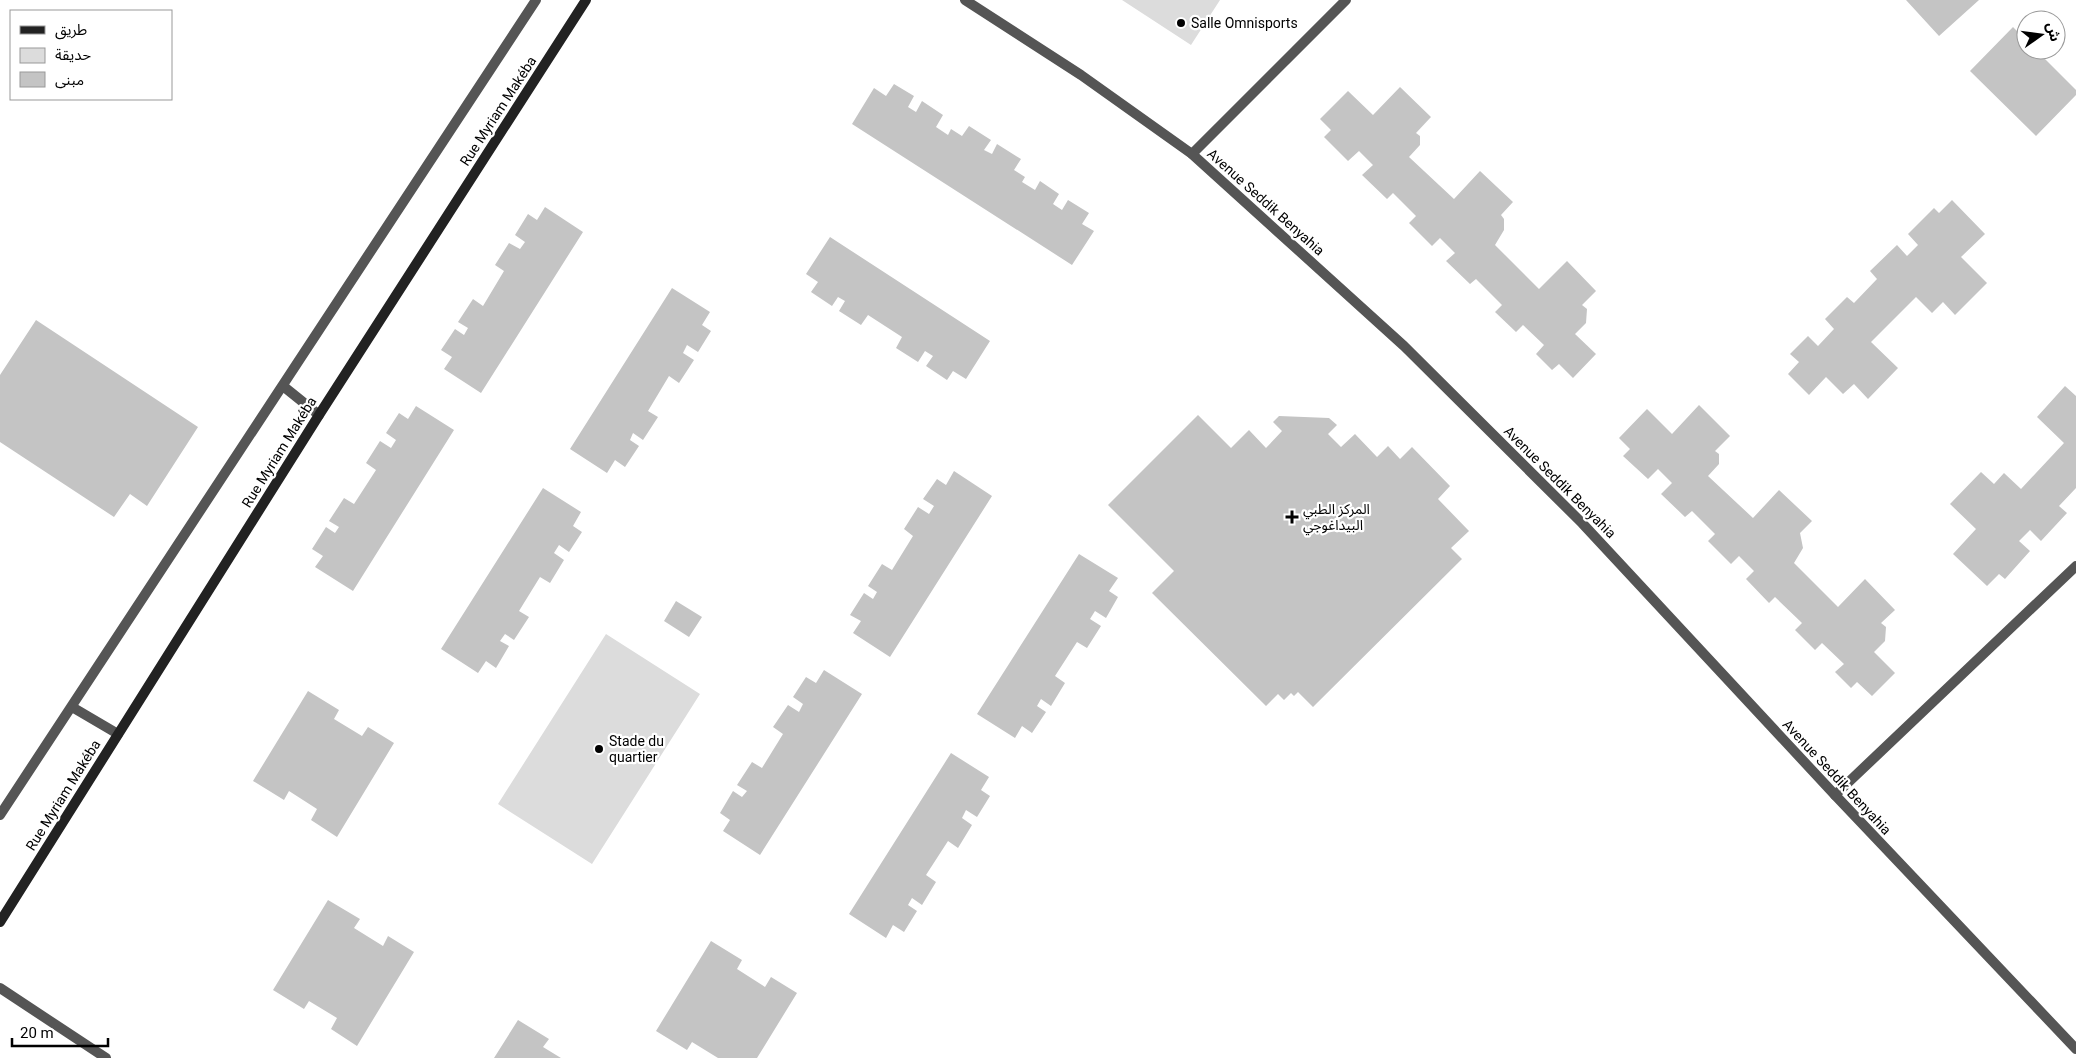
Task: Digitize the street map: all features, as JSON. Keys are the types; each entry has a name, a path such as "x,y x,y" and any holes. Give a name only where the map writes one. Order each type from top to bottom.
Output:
{"main road":[{"name":"Rue Myriam Makéba","path":"0,922 319,415 586,0"}],"street":[{"path":"0,815 536,0"},
{"name":"Avenue Seddik Benyahia","path":"965,0 1082,75 1192,154 1404,346 1568,509 1834,795 2076,1049"},
{"path":"1192,154 1346,0"},
{"path":"283,386 319,415"},
{"path":"1834,795 2076,566"},
{"path":"72,707 118,734"},
{"path":"0,988 106,1058"}],"green space":[{"name":"Salle Omnisports","path":"1122,0 1220,0 1191,45"},
{"name":"Stade du quartier","path":"606,634 700,694 592,864 498,804"}],"building":[{"path":"1906,0 1979,0 1939,36"},
{"path":"2013,27 2016,30 2016,60 2046,60 2076,90 2076,95 2036,136 1970,71"},
{"path":"894,84 914,96 908,107 916,112 922,101 943,115 936,127 948,135 951,129 962,136 969,126 991,140 984,150 992,154 997,144 1021,159 1014,170 1025,177 1022,182 1035,190 1040,181 1059,194 1053,204 1062,210 1068,200 1089,213 1082,224 1094,231 1072,265 852,124 874,88 886,96"},
{"path":"1400,87 1431,117 1416,133 1420,136 1420,145 1409,157 1454,199 1480,171 1513,202 1501,215 1504,219 1504,230 1495,245 1539,289 1567,261 1596,291 1582,305 1587,309 1586,323 1575,334 1596,354 1573,378 1559,364 1552,370 1536,354 1544,345 1523,325 1516,332 1495,312 1502,305 1476,279 1470,284 1446,261 1455,253 1440,238 1432,246 1409,223 1416,216 1393,193 1387,199 1362,175 1373,165 1359,151 1348,161 1324,137 1331,130 1320,119 1348,91 1373,115"},
{"path":"1952,200 1985,234 1961,257 1987,283 1955,315 1943,302 1932,313 1916,297 1871,342 1898,368 1868,399 1854,384 1843,394 1826,377 1809,395 1788,374 1799,362 1790,354 1808,336 1818,346 1834,329 1825,319 1847,297 1854,303 1877,279 1870,271 1897,245 1907,256 1918,245 1908,234 1934,208 1939,213"},
{"path":"545,207 583,232 481,393 444,369 452,357 441,350 455,329 464,335 468,328 458,322 473,299 483,306 504,271 495,265 509,243 520,249 525,242 515,235 528,214 537,220"},
{"path":"830,237 990,341 966,379 953,371 947,380 926,366 933,356 925,351 918,362 896,348 902,337 868,315 861,325 839,311 845,301 838,297 832,306 811,292 818,282 806,274"},
{"path":"672,288 710,312 702,325 711,331 698,352 687,345 683,353 694,360 679,383 669,376 648,411 658,417 643,440 633,433 630,440 639,446 625,467 615,460 607,473 570,449"},
{"path":"36,320 198,427 147,506 130,494 114,517 0,442 0,375"},
{"path":"2065,386 2076,396 2076,488 2059,506 2067,513 2041,541 2030,530 2019,541 2030,551 2005,579 1999,574 1987,586 1953,554 1976,529 1950,504 1981,472 1994,484 2004,473 2021,489 2064,443 2037,417"},
{"path":"1699,405 1730,436 1715,451 1719,454 1719,464 1708,476 1753,518 1779,490 1812,521 1800,533 1803,548 1794,563 1838,607 1865,579 1895,610 1881,623 1886,627 1885,641 1874,652 1895,673 1872,696 1857,682 1851,688 1835,672 1844,664 1822,643 1815,650 1795,630 1802,623 1775,597 1769,603 1746,579 1754,571 1739,556 1731,564 1708,541 1715,534 1692,511 1685,517 1661,494 1672,483 1658,469 1648,479 1623,456 1630,449 1619,438 1647,409 1672,434"},
{"path":"416,406 454,430 353,591 315,567 323,556 312,549 326,527 335,533 339,527 329,521 344,498 354,504 376,470 366,463 380,441 391,448 396,440 386,433 399,413 408,419"},
{"name":"المركز الطبي البيداغوجي","path":"1198,415 1231,448 1249,430 1266,448 1282,431 1273,422 1279,416 1329,418 1337,425 1328,434 1341,447 1355,434 1377,457 1388,446 1400,459 1412,447 1450,486 1438,499 1469,531 1451,548 1462,559 1313,707 1298,692 1294,696 1291,693 1284,700 1278,694 1266,706 1152,593 1174,571 1108,505"},
{"path":"954,471 992,496 890,657 853,633 861,621 850,615 864,593 873,599 877,592 868,586 882,564 892,570 913,536 904,529 918,507 929,514 934,506 923,499 937,479 946,485"},
{"path":"543,488 581,512 573,526 582,532 569,552 559,545 554,553 564,560 550,583 540,577 519,611 529,617 514,640 505,634 500,641 509,646 496,668 486,661 478,673 441,649"},
{"path":"1079,554 1118,578 1109,591 1118,597 1106,618 1095,611 1090,619 1101,626 1087,648 1077,642 1055,676 1065,683 1051,706 1041,699 1037,706 1046,712 1032,733 1022,726 1015,738 977,714"},
{"path":"676,601 702,617 689,637 664,621"},
{"path":"824,670 862,694 760,855 723,831 730,820 720,813 733,791 742,797 747,791 737,785 752,762 762,768 783,734 773,727 788,705 799,712 803,704 793,697 806,677 816,683"},
{"path":"308,691 339,710 334,719 362,736 368,727 394,743 337,837 311,820 317,809 289,791 284,800 253,781"},
{"path":"951,753 989,777 981,790 990,796 977,817 966,810 962,818 972,825 958,848 948,841 926,875 936,882 922,905 912,898 908,905 917,911 904,932 893,925 886,938 849,914"},
{"path":"328,900 360,919 354,928 383,946 388,936 414,952 357,1046 331,1029 337,1018 309,1001 304,1009 273,990"},
{"path":"711,941 742,960 737,969 765,987 771,977 797,993 757,1058 718,1058 692,1042 687,1050 656,1031"},
{"path":"518,1020 549,1039 543,1047 561,1058 494,1058"}],"place":[{"name":"Salle Omnisports","path":"1181,23"},
{"name":"المركز الطبي البيداغوجي","path":"1292,517"},
{"name":"Stade du quartier","path":"599,749"}]}
